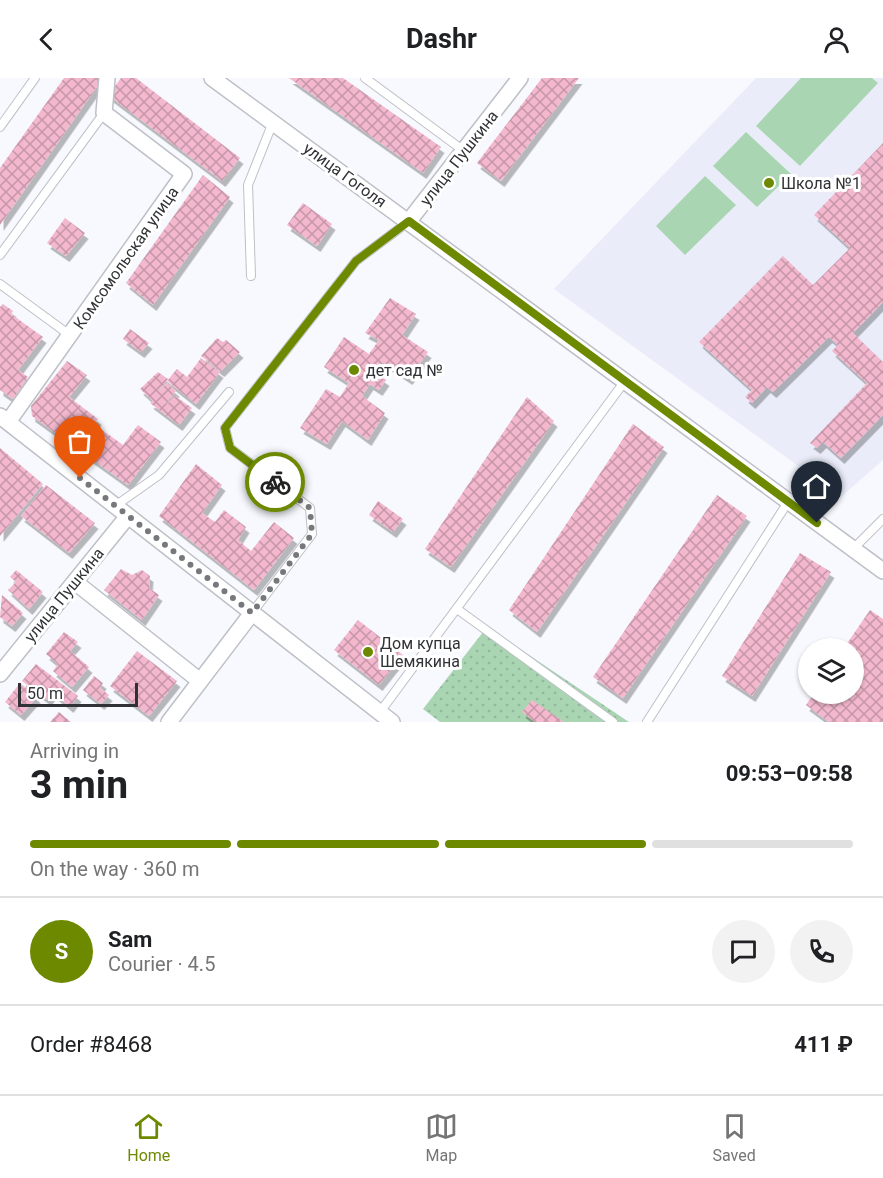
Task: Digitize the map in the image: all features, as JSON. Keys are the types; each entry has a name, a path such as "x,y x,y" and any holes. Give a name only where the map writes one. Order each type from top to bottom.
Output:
{"street":[{"path":"104,113 107,78"},
{"name":"улица Гоголя","path":"212,78 883,570"},
{"name":"улица Пушкина","path":"409,221 520,78"},
{"name":"Комсомольская улица","path":"4,419 71,336 184,174 104,113"},
{"path":"4,419 252,613 382,719"},
{"name":"улица Пушкина","path":"0,674 128,516"},
{"path":"75,582 200,681"},
{"path":"169,722 252,613"}],"lane":[{"path":"0,127 35,78"},
{"path":"365,78 464,151"},
{"path":"0,255 104,113"},
{"path":"251,276 249,185 273,122"},
{"name":"улица Пушкина","path":"252,613 312,534 310,508 230,448 225,428 356,261 409,221"},
{"path":"0,284 71,336"},
{"path":"382,719 457,609 625,381"},
{"path":"115,506 159,475 229,392"},
{"path":"647,722 788,502"},
{"path":"853,549 883,519"},
{"path":"457,609 613,722"}],"shaded area":[{"name":"Школа №1","path":"756,78 883,78 883,460 841,497 554,289"}],"green space":[{"path":"801,78 872,78 878,83 800,166 756,126"},
{"path":"746,132 791,174 757,207 713,166"},
{"path":"705,176 736,205 685,255 656,226"},
{"path":"487,627 629,722 440,722 423,709"}],"building":[{"path":"64,78 103,78 0,225 0,168"},
{"path":"121,78 136,78 240,158 222,181 108,95"},
{"path":"289,78 343,78 441,147 423,173"},
{"path":"542,78 579,78 501,181 477,163"},
{"path":"883,143 883,302 853,333 883,362 883,415 841,458 823,442 817,448 810,443 867,383 832,351 838,345 829,337 773,392 767,387 752,403 745,397 752,390 699,342 783,256 813,285 850,248 814,215"},
{"path":"203,175 230,197 153,305 126,283"},
{"path":"303,203 332,224 317,246 287,225"},
{"path":"65,218 85,233 66,256 47,243"},
{"name":"дет сад №","path":"390,298 416,314 402,335 428,352 409,379 383,362 376,373 386,380 379,390 370,384 362,396 385,413 368,440 342,421 327,444 300,428 326,389 340,397 349,383 324,367 344,337 369,354 379,340 365,333"},
{"path":"3,304 13,311 11,314 43,337 18,370 28,377 13,399 0,390 0,307"},
{"path":"130,329 149,343 141,352 123,339"},
{"path":"217,338 223,342 226,340 240,352 221,371 201,356"},
{"path":"201,358 220,372 196,404 167,381 177,369 187,377"},
{"path":"67,361 87,375 69,397 98,419 94,424 123,445 138,425 161,442 128,485 32,416 31,406"},
{"path":"158,372 168,379 158,393 167,383 176,391 165,406 175,396 192,408 179,425 150,403 153,401 140,389"},
{"path":"527,397 554,421 451,567 425,549"},
{"path":"633,424 664,447 537,632 509,610"},
{"path":"0,448 43,484 0,536"},
{"path":"196,464 222,485 202,513 215,522 224,510 246,527 238,540 251,551 274,522 294,538 254,590 159,516"},
{"path":"46,485 95,523 69,553 21,516"},
{"path":"717,495 747,516 623,698 593,677"},
{"path":"378,501 403,519 393,532 369,515"},
{"path":"800,553 831,572 752,696 722,676"},
{"path":"121,569 132,575 142,570 150,576 149,588 159,595 142,620 104,590"},
{"path":"16,570 43,592 29,609 8,590 16,582 10,577"},
{"path":"2,595 23,613 12,626 0,617"},
{"path":"870,610 883,619 883,722 829,722 806,705 864,704 864,638 851,638"},
{"name":"Дом купца Шемякина","path":"358,620 403,655 379,685 334,650"},
{"path":"64,632 78,642 70,651 89,667 72,687 53,671 58,664 46,654"},
{"path":"137,651 177,681 149,716 110,686"},
{"path":"36,664 78,696 70,707 53,693 48,700 22,681"},
{"path":"94,676 103,683 100,688 109,695 101,704 83,690"},
{"path":"20,683 37,697 21,715 5,702"},
{"path":"532,700 564,722 535,722 522,712"},
{"path":"59,712 71,722 50,722"}],"way so far":[{"path":"80,478 252,613 312,534 310,508 275,482"}],"place":[{"name":"Школа №1","path":"769,183"},
{"name":"дет сад №","path":"354,370"},
{"name":"Дом купца Шемякина","path":"368,652"}],"route":[{"path":"275,482 230,448 225,428 356,261 409,221 817,523"}]}
